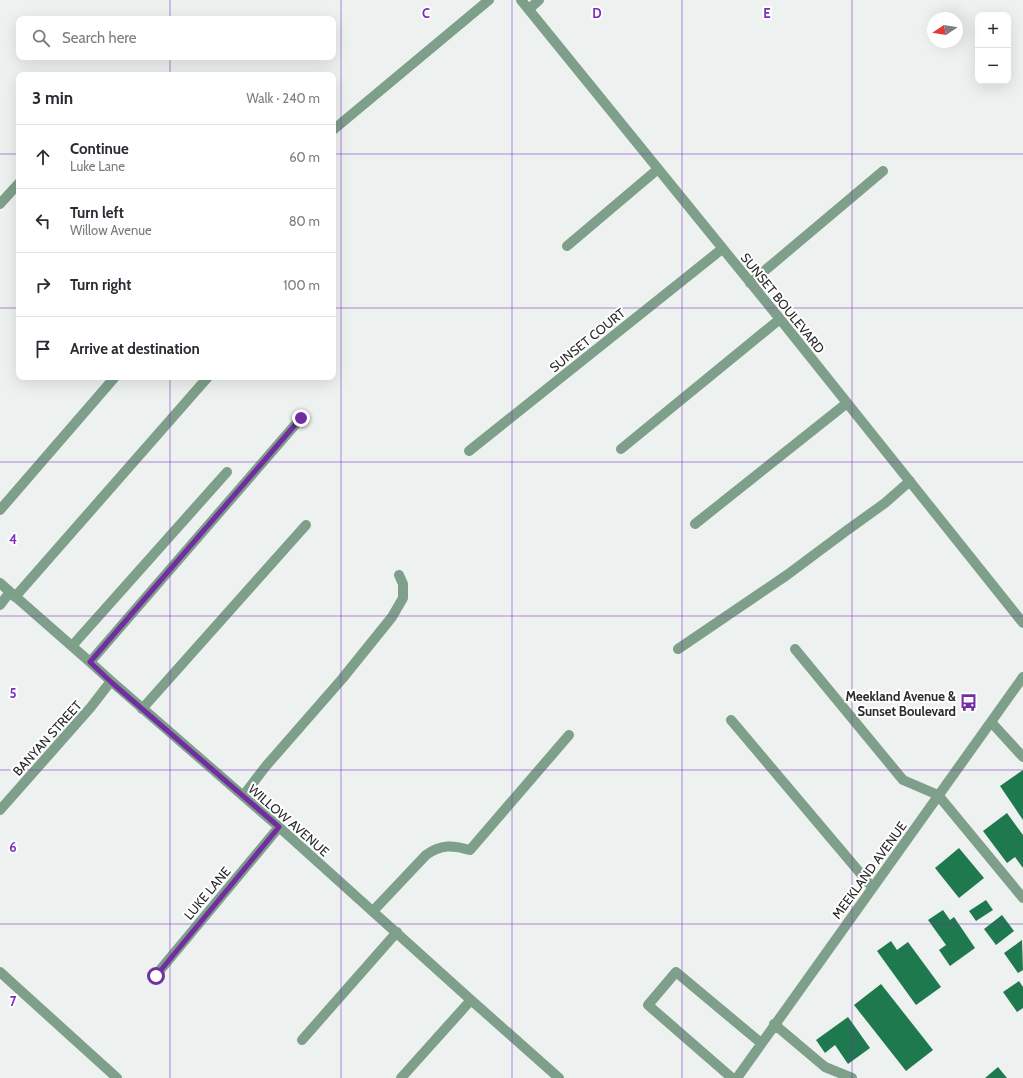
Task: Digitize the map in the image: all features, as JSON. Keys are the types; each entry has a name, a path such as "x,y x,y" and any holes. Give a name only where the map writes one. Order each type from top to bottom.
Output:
{"street":[{"path":"336,128 489,0"},
{"name":"SUNSET BOULEVARD","path":"521,0 780,319 1023,623"},
{"path":"529,9 539,0"},
{"path":"567,246 658,169"},
{"path":"750,283 883,171"},
{"path":"0,204 16,186"},
{"name":"SUNSET COURT","path":"469,451 722,249"},
{"path":"621,449 780,319"},
{"path":"0,510 112,380"},
{"path":"0,605 12,594 205,380"},
{"path":"695,524 847,403"},
{"path":"90,662 301,418"},
{"path":"72,646 227,472"},
{"path":"678,648 787,576 846,530 885,503 910,482"},
{"path":"142,709 306,525"},
{"path":"243,796 266,766 342,679 392,617 404,598 403,584 399,575"},
{"name":"WILLOW AVENUE","path":"0,583 111,682 279,827 559,1078"},
{"path":"795,649 903,780 938,795 1023,898"},
{"name":"MEEKLAND AVENUE","path":"737,1078 774,1024 1023,678"},
{"name":"BANYAN STREET","path":"0,810 91,707 111,682"},
{"path":"731,720 872,887"},
{"path":"991,722 1023,757"},
{"path":"373,912 426,855 436,848 455,846 470,850 569,736"},
{"name":"LUKE LANE","path":"156,976 279,827"},
{"path":"302,1040 397,932"},
{"path":"0,972 117,1078"},
{"path":"732,1078 648,1005 676,972 761,1044"},
{"path":"401,1078 471,1000"},
{"path":"774,1024 825,1067 852,1078"}],"building":[{"path":"1023,770 1023,820 1000,786"},
{"path":"1007,813 1023,835 1023,868 1015,857 1007,863 983,831"},
{"path":"959,848 984,878 959,898 935,868"},
{"path":"986,900 993,910 976,921 969,911"},
{"path":"943,910 950,920 954,917 975,948 950,966 939,950 946,945 928,920"},
{"path":"1002,915 1014,931 996,945 984,929"},
{"path":"1022,940 1023,970 1018,973 1004,953"},
{"path":"891,941 897,950 908,942 941,987 916,1005 877,951"},
{"path":"1019,981 1023,987 1023,1008 1017,1012 1003,992"},
{"path":"881,984 933,1050 906,1071 854,1005"},
{"path":"848,1017 870,1048 848,1064 835,1045 825,1053 816,1040"},
{"path":"998,1067 1007,1078 985,1078"}],"place":[{"name":"Meekland Avenue & Sunset Boulevard","path":"969,703"}],"route":[{"path":"156,976 279,827 111,682 90,662 301,418"}]}
